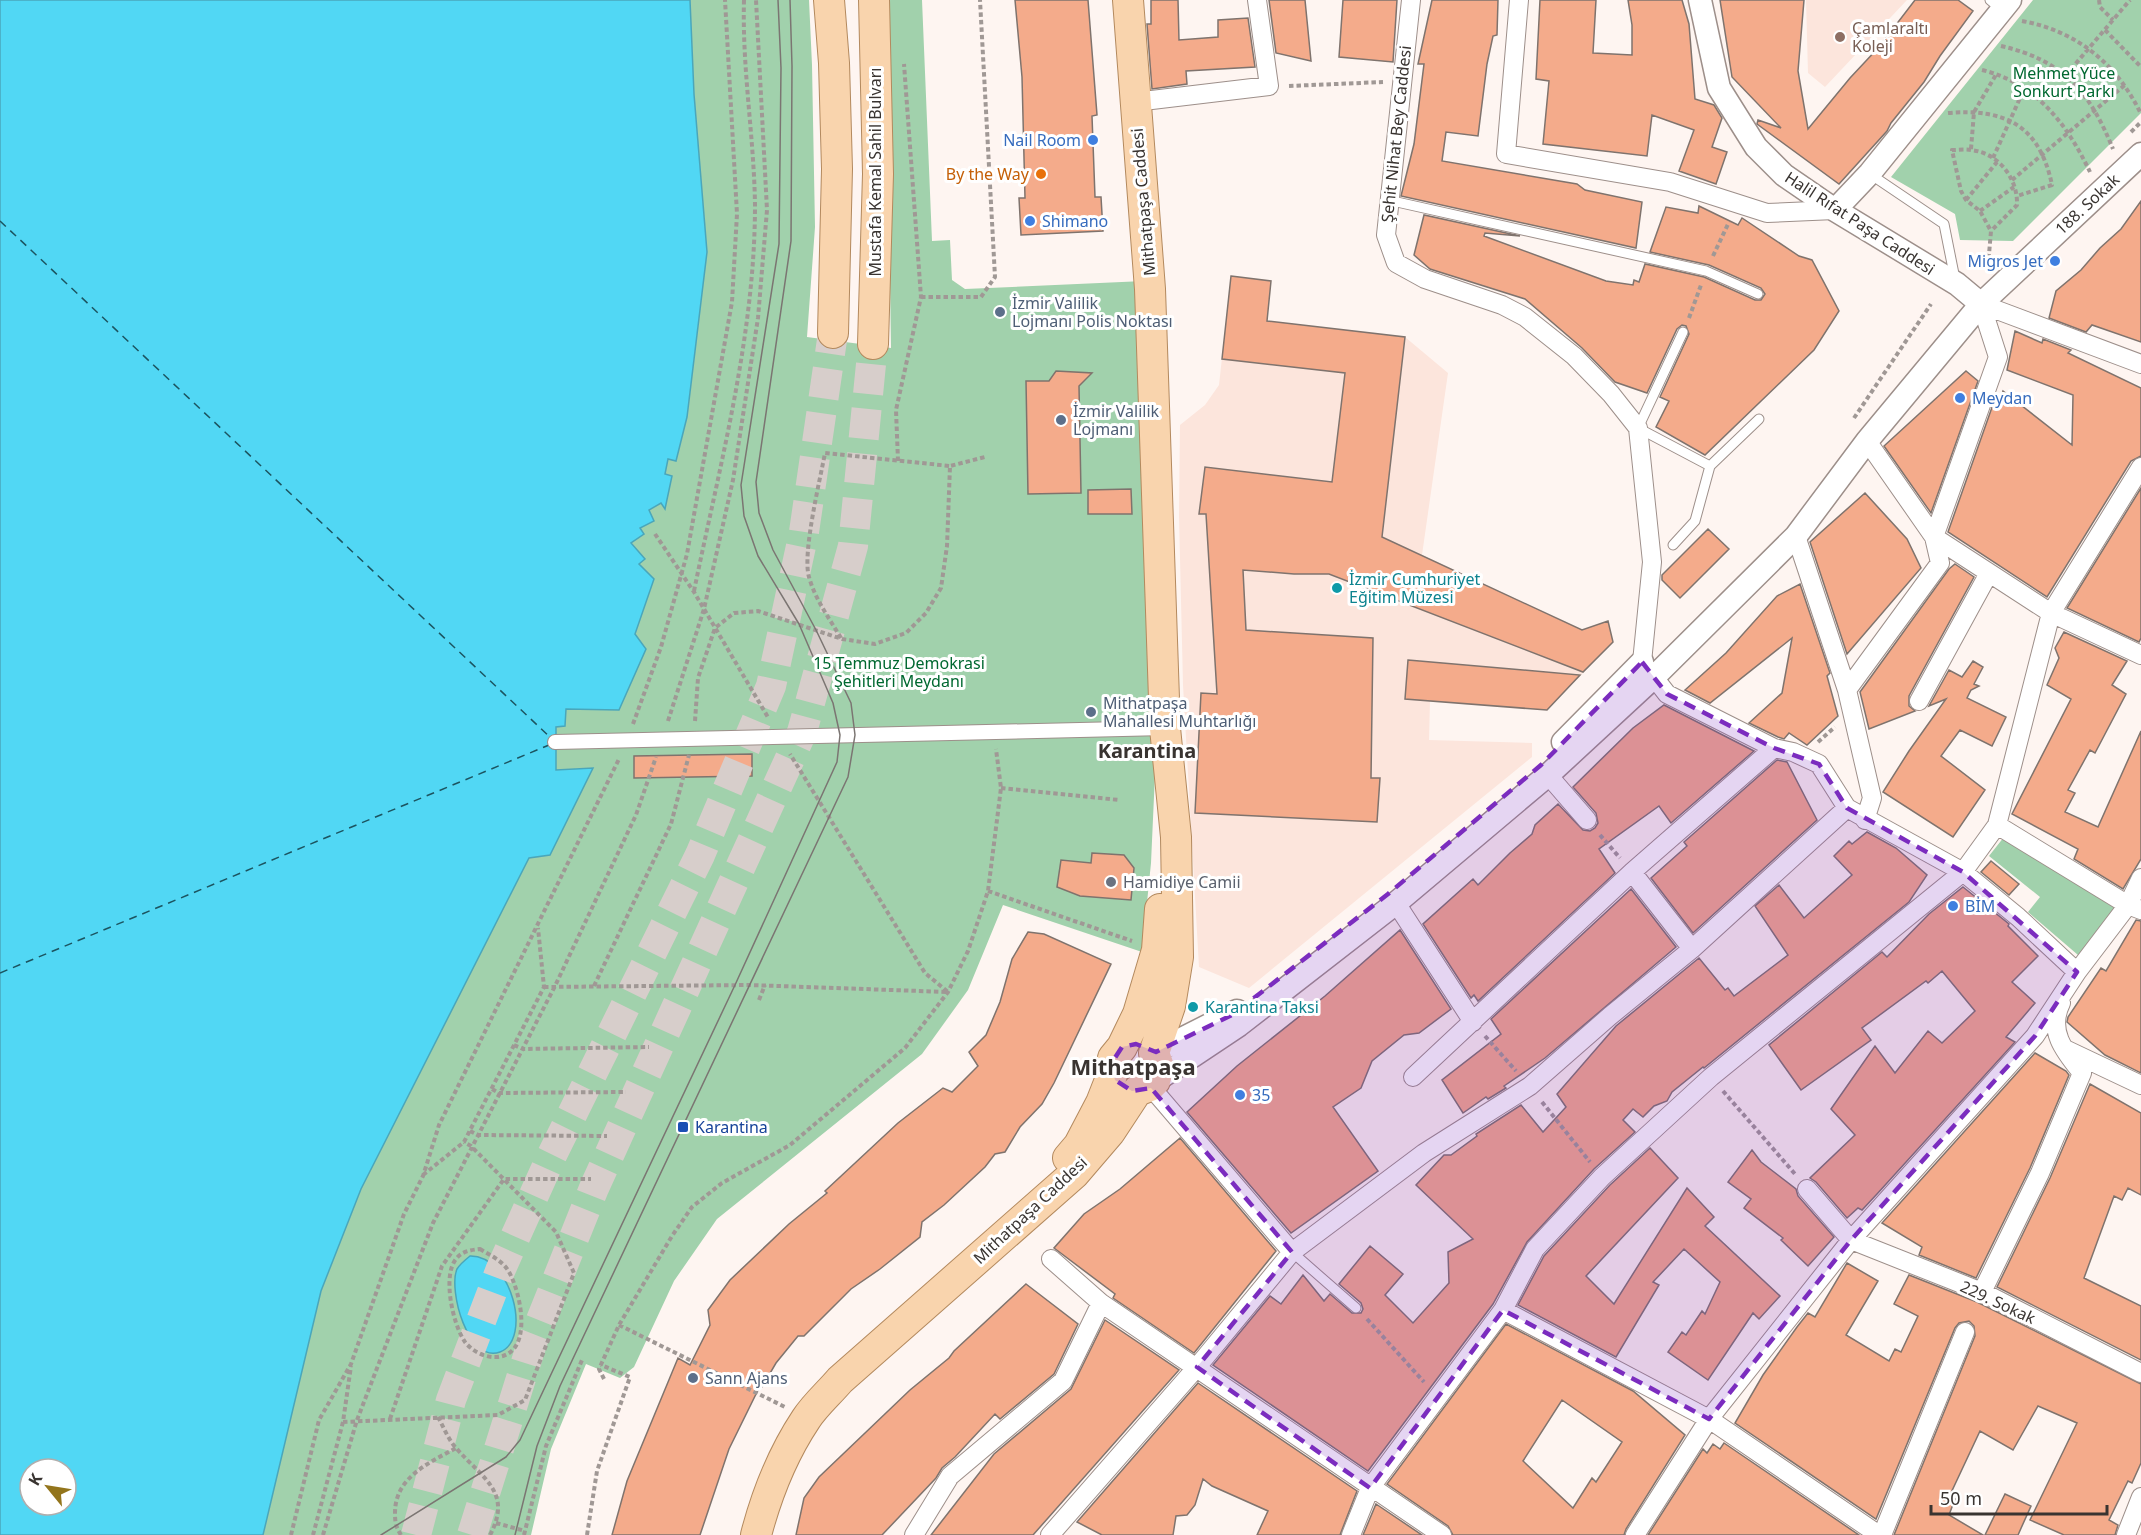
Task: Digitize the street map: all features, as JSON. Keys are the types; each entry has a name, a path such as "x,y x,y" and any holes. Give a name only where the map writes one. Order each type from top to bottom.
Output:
{"main road":[{"path":"829,0 834,63 837,169 833,333"},
{"name":"Mustafa Kemal Sahil Bulvarı","path":"873,344 878,174 874,0"},
{"name":"Mithatpaşa Caddesi","path":"1128,0 1150,289 1165,728 1159,936 1138,1014 1122,1047 1143,1045 1142,1077"},
{"name":"Mithatpaşa Caddesi","path":"756,1535 765,1503 781,1462 807,1417 840,1380 911,1318 992,1240 1142,1077 1170,1006 1178,957 1176,837 1165,728"}],"street":[{"path":"1135,102 1269,86 1257,0"},
{"name":"Şehit Nihat Bey Caddesi","path":"1411,0 1386,235 1396,263 1425,279 1502,305 1520,314 1574,356 1611,394 1638,428"},
{"path":"1519,0 1506,154 1670,182 1767,213 1835,210 1870,173 2006,8"},
{"name":"Halil Rıfat Paşa Caddesi","path":"1700,0 1719,88 1756,147 1784,175 1835,210 1957,284 1982,304"},
{"name":"188. Sokak","path":"1648,671 1796,536 1867,441 1982,304 2141,154"},
{"path":"1982,304 2141,364"},
{"path":"1934,537 1998,357 1982,304"},
{"path":"1638,428 1652,562 1648,671 1667,694 1774,748 1793,752 1819,764 1847,808 1864,820 1962,872 2018,917 2077,972"},
{"path":"1847,690 1940,562 1934,537 1867,441"},
{"path":"1351,1535 1370,1488 1503,1310 1535,1250 1602,1177 1711,1077 1962,872 1997,825 2051,613 2141,467"},
{"path":"1796,536 1847,690 1872,798 1864,820"},
{"path":"1934,537 2051,613 2141,655"},
{"path":"1919,701 1989,573"},
{"path":"1142,1077 1239,1025 1396,903 1548,775 1648,671"},
{"path":"1142,1077 1232,1015 1388,894 1648,671"},
{"path":"555,742 1165,728"},
{"path":"1413,1077 1632,872 1774,748"},
{"path":"1548,775 1587,820"},
{"path":"1050,1535 1197,1367 1292,1252 1424,1153 1530,1086 1692,949 1847,808"},
{"path":"1997,825 2134,908"},
{"path":"1632,872 1692,949"},
{"path":"1635,1535 1709,1419 1851,1240 2035,1036 2077,972 2134,908 2141,878"},
{"path":"1396,903 1473,1022"},
{"path":"1983,1292 2040,1173 2082,1073 2061,1047 2055,1015 2077,972"},
{"path":"2035,1036 2141,1085"},
{"path":"1142,1077 1292,1252"},
{"path":"1807,1188 1851,1240"},
{"name":"229. Sokak","path":"1851,1240 1983,1292 2141,1373"},
{"path":"1051,1259 1101,1303 1442,1535"},
{"path":"914,1535 950,1476 1063,1381 1101,1303"},
{"path":"1503,1310 1709,1419 1880,1535 1965,1332"},
{"path":"2126,1535 2141,1497"}],"lane":[{"path":"1870,173 1944,224 1957,284"},
{"path":"1388,200 1706,271 1758,294"},
{"path":"1683,332 1638,428 1710,466"},
{"path":"1673,545 1695,521 1710,466 1759,419"},
{"path":"1292,1252 1356,1308"}],"path":[{"path":"291,1535 319,1420 351,1364 404,1214 423,1176 439,1125 628,740 661,647 682,574 732,302 737,214 724,0"},
{"path":"694,592 732,403 749,304 755,204 743,33 744,0"},
{"path":"323,1535 357,1420 433,1223 555,986 636,815 704,609 733,480 758,318 767,210 756,0"},
{"path":"921,297 981,297 995,277 980,0"},
{"path":"2099,0 2100,7 2113,20"},
{"path":"2066,75 2130,0"},
{"path":"2006,8 2057,30 2088,49 2126,84 2141,114"},
{"path":"2104,30 2141,67"},
{"path":"2000,46 2040,58 2066,75 2096,110 2113,150"},
{"path":"898,461 896,410 921,297 904,59"},
{"path":"1979,69 1997,73 2025,87 2038,97 2069,133 2090,172"},
{"path":"1971,149 1974,112 1997,73"},
{"path":"1269,86 1402,81"},
{"path":"2012,180 2126,84"},
{"path":"1993,158 2025,87"},
{"path":"1941,113 1974,112 1997,115 2023,129 2034,141 2048,164 2052,185 2017,196"},
{"path":"1988,270 1991,231 1980,211 1966,200 1961,192 1952,150 1971,149 1993,158 2012,180 2017,205 1991,231"},
{"path":"1966,200 1997,162"},
{"path":"1980,211 2015,187"},
{"path":"842,639 819,603 808,575 808,547 825,453 950,466 985,457"},
{"path":"594,986 671,824 693,739 698,678 715,628 734,613 758,611 842,639 875,644 906,633 926,613 941,588 947,546 950,466"},
{"path":"655,534 694,592 779,737 925,974 948,992"},
{"path":"604,1379 599,1369 619,1325 692,1207 722,1183 790,1146 905,1048 948,992 968,951 988,891 1001,788 994,731"},
{"path":"1001,788 1119,800"},
{"path":"1587,820 1632,872"},
{"path":"988,891 1157,950"},
{"path":"423,1176 464,1142 544,987 537,926"},
{"path":"720,992 723,985"},
{"path":"544,987 765,985 948,992"},
{"path":"759,1000 765,985"},
{"path":"514,1045 523,1049 649,1047"},
{"path":"1711,1077 1807,1188"},
{"path":"492,1089 499,1093 626,1092"},
{"path":"470,1131 478,1135 607,1136"},
{"path":"343,1422 498,1415 525,1400 574,1273 556,1232 471,1146 464,1142"},
{"path":"504,1179 591,1179"},
{"path":"390,1419 442,1266 504,1179"},
{"path":"480,1249 493,1256 508,1270 521,1307 522,1330 518,1342 510,1353 502,1357 491,1358 478,1353 466,1342 453,1309 449,1289 450,1270 456,1258 468,1250 480,1249"},
{"path":"442,1266 450,1270"},
{"path":"1356,1308 1438,1397"},
{"path":"619,1325 807,1417"},
{"path":"496,1523 525,1533 546,1446 582,1360"},
{"path":"313,1535 343,1422 351,1364"},
{"path":"587,1535 597,1471 630,1377 601,1365"},
{"path":"438,1417 456,1448 482,1473 497,1496 496,1523 490,1535"},
{"path":"401,1535 395,1526 395,1506 402,1485 420,1468 456,1448"}],"highlighted area":[{"path":"1642,662 1667,694 1774,748 1819,764 1847,808 1963,872 2077,972 2035,1036 1851,1240 1709,1419 1503,1310 1370,1488 1197,1367 1292,1252 1151,1088 1132,1091 1115,1080 1111,1064 1122,1047 1136,1044 1156,1052 1232,1015 1388,894 1541,765"}],"shaded area":[{"name":"Çamlaraltı Koleji","path":"1806,0 1907,0 1825,87 1808,73"},
{"path":"1231,276 1271,281 1267,321 1405,337 1448,373 1422,555 1582,630 1608,621 1613,642 1547,710 1430,701 1429,740 1532,743 1532,757 1249,988 1199,967 1183,685 1179,516 1180,425 1205,405 1219,385"}],"green space":[{"name":"15 Temmuz Demokrasi Şehitleri Meydanı","path":"690,0 809,0 815,227 807,337 891,348 886,0 922,0 932,241 950,240 952,280 965,289 1144,281 1156,752 1151,863 1142,952 1003,905 968,990 922,1054 717,1219 674,1281 634,1367 620,1378 586,1364 551,1449 531,1535 263,1535 321,1291 361,1189 529,858 550,855 593,768 556,770 556,727 565,709 635,634 654,579 639,564 644,559 631,543 649,510 661,503 665,508 672,476 665,474 668,459 676,461 687,417 707,252 694,94"},
{"name":"Mehmet Yüce Sonkurt Parkı","path":"2033,0 2141,0 2141,113 2013,241 1960,240 1955,214 1891,177"},
{"path":"2004,837 2118,906 2078,955 2028,912 2040,897 1989,856"}],"water":[{"path":"0,0 690,0 694,94 707,252 687,417 676,461 668,459 665,474 672,476 665,509 661,503 649,510 654,521 640,528 644,534 631,543 645,559 639,564 654,579 635,634 646,649 619,710 566,709 565,726 556,727 556,770 593,768 550,855 529,858 361,1189 321,1291 263,1535 0,1535"},
{"path":"470,1256 484,1259 497,1269 513,1299 516,1316 515,1331 510,1344 500,1352 489,1353 479,1347 470,1337 458,1308 455,1293 457,1269"}],"building":[{"path":"1015,0 1088,0 1097,115 1092,116 1095,197 1101,197 1103,231 1021,235 1019,198 1025,198 1022,77"},
{"path":"1151,0 1178,0 1179,40 1218,37 1218,20 1248,18 1255,67 1186,71 1187,84 1152,89 1147,24 1151,24"},
{"path":"1269,0 1305,0 1311,61 1276,53"},
{"path":"1343,0 1397,0 1393,62 1339,57"},
{"path":"1432,0 1498,0 1497,35 1493,36 1487,64 1478,136 1446,132 1442,161 1577,184 1585,190 1642,202 1636,248 1401,196 1414,144 1424,64 1418,64"},
{"path":"1540,0 1596,0 1593,53 1632,55 1632,25 1628,0 1682,0 1689,24 1695,99 1714,105 1722,118 1712,147 1727,152 1716,184 1679,171 1694,130 1652,115 1647,156 1543,144 1549,81 1536,79"},
{"path":"1720,0 1804,0 1798,71 1808,129 1879,47 1915,0 1958,0 1973,11 1887,131 1839,184 1757,124 1758,120 1781,128 1732,77"},
{"path":"2141,201 2141,342 2092,325 2086,332 2049,318 2056,291 2081,270 2121,229"},
{"path":"1699,206 1738,225 1742,218 1799,256 1812,260 1839,311 1814,350 1705,455 1656,427 1669,401 1660,397 1689,334 1686,326 1682,325 1677,329 1647,393 1615,382 1582,348 1525,299 1430,269 1414,255 1424,215 1520,236 1485,233 1484,236 1606,281 1633,285 1634,280 1639,282 1645,264 1704,277 1755,300 1761,300 1765,294 1761,288 1709,265 1650,252 1666,207 1698,213"},
{"path":"1231,276 1271,281 1267,321 1405,337 1382,537 1582,630 1608,621 1613,642 1583,672 1329,574 1243,570 1246,630 1373,638 1371,778 1380,778 1377,822 1195,813 1201,693 1217,694 1206,514 1199,514 1205,467 1332,482 1345,373 1222,359"},
{"path":"2015,331 2042,343 2043,339 2071,350 2068,353 2141,388 2141,456 2131,461 2047,597 1948,532 1996,396 2001,400 2003,391 2072,445 2073,395 2007,370"},
{"name":"İzmir Valilik Lojmanı","path":"1056,371 1092,373 1079,386 1081,493 1028,494 1026,381 1049,381"},
{"path":"1966,371 1978,381 1931,513 1884,446"},
{"path":"2141,488 2141,638 2139,642 2067,608"},
{"path":"1131,489 1132,514 1088,514 1088,490"},
{"path":"1865,493 1907,539 1921,568 1847,654 1810,542"},
{"path":"1708,529 1729,549 1680,598 1662,580 1662,575"},
{"path":"1955,564 1974,577 1909,696 1909,706 1915,711 1869,729 1860,692 1949,569"},
{"path":"1800,584 1830,673 1827,676 1838,716 1807,745 1789,733 1784,739 1749,723 1782,693 1792,638 1710,703 1685,690 1726,653 1777,596"},
{"path":"2064,632 2127,661 2112,685 2126,694 2095,753 2090,750 2068,790 2075,793 2065,812 2098,827 2141,731 2141,859 2123,889 2074,859 2078,849 2012,814 2071,699 2047,685 2059,658 2055,648"},
{"path":"1408,660 1580,675 1547,710 1405,699"},
{"path":"1973,661 1983,667 1974,684 1979,686 1971,690 1967,698 2006,717 1992,746 1960,730 1941,756 1985,790 1953,837 1883,792 1946,699 1929,706 1949,670 1962,677"},
{"path":"1664,705 1754,751 1671,823 1659,806 1599,849 1615,873 1478,1001 1474,995 1471,998 1423,924 1473,879 1478,885 1532,834 1535,825 1558,804 1583,830 1590,831 1595,828 1598,823 1596,813 1573,787 1633,728"},
{"path":"752,754 752,776 634,778 634,756"},
{"path":"1777,760 1787,762 1817,820 1693,933 1651,878 1687,846 1684,842"},
{"path":"1867,832 1896,848 1927,875 1909,902 1672,1092 1667,1101 1654,1106 1643,1117 1633,1109 1623,1120 1635,1132 1594,1169 1527,1242 1493,1304 1368,1471 1213,1365 1270,1296 1281,1304 1303,1275 1324,1301 1330,1294 1352,1313 1361,1313 1363,1309 1361,1303 1339,1284 1370,1246 1403,1274 1385,1295 1413,1323 1449,1283 1448,1252 1473,1239 1416,1185 1444,1155 1451,1155 1477,1136 1476,1134 1521,1105 1543,1132 1566,1107 1557,1094 1616,1026 1699,958 1725,990 1728,988 1734,996 1788,955 1755,906 1779,885 1804,918 1852,875 1834,856 1849,841 1852,844"},
{"name":"Hamidiye Camii","path":"1092,853 1124,855 1134,868 1131,900 1080,896 1057,887 1061,860 1091,863"},
{"path":"1991,861 2019,884 2009,895 1981,872"},
{"path":"1963,887 2009,924 2008,926 2038,956 2012,982 2035,1003 2006,1037 2015,1042 1862,1210 1858,1208 1847,1218 1810,1178 1855,1135 1831,1109 1875,1046 1895,1073 1928,1031 1942,1043 1975,1011 1942,971 1862,1028 1871,1040 1801,1090 1769,1045 1882,952 1887,957 1929,914"},
{"path":"1631,889 1676,947 1545,1058 1504,1086 1506,1088 1488,1099 1486,1097 1463,1113 1442,1080 1501,1034 1491,1019"},
{"path":"2136,920 2141,921 2141,1073 2105,1055 2067,1022 2068,1017 2101,968 2106,971"},
{"path":"1400,930 1451,1009 1419,1033 1404,1035 1372,1061 1361,1088 1333,1107 1378,1171 1291,1233 1187,1112 1237,1066 1325,996"},
{"path":"1028,932 1044,934 1111,964 1042,1104 1020,1127 1005,1152 995,1154 985,1167 922,1222 920,1237 851,1289 804,1336 798,1336 776,1363 762,1387 760,1386 729,1449 700,1535 612,1535 627,1481 678,1358 690,1365 710,1325 708,1310 730,1280 789,1224 827,1193 825,1191 898,1123 943,1088 952,1092 978,1066 969,1052 986,1035 1000,1002 1012,959"},
{"path":"2035,1053 2069,1075 2030,1168 1976,1278 1919,1255 1922,1247 1882,1223"},
{"path":"2090,1084 2141,1113 2141,1195 2128,1188 2122,1200 2114,1196 2084,1278 2141,1306 2141,1360 1997,1287 2050,1178"},
{"path":"1180,1138 1276,1251 1194,1353 1113,1298 1115,1294 1054,1248 1084,1214 1120,1189"},
{"path":"1650,1148 1678,1178 1586,1276 1614,1304 1687,1188 1714,1217 1705,1226 1780,1296 1759,1319 1753,1313 1708,1380 1668,1352 1682,1332 1686,1335 1702,1311 1705,1314 1720,1282 1684,1249 1653,1282 1659,1285 1616,1357 1518,1305 1544,1256 1610,1185"},
{"path":"1752,1150 1761,1162 1796,1189 1798,1196 1834,1237 1808,1266 1781,1240 1783,1238 1744,1208 1751,1199 1728,1182"},
{"path":"1847,1263 1878,1281 1846,1335 1889,1361 1895,1349 1901,1352 1918,1316 1894,1304 1909,1275 1977,1302 2141,1384 2141,1463 2132,1483 2128,1481 2109,1520 2118,1525 2115,1535 2064,1535 2030,1520 2077,1423 2038,1406 2013,1450 1980,1431 1950,1495 1955,1499 1949,1515 1983,1535 1894,1535 1975,1336 1974,1326 1969,1321 1959,1323 1955,1328 1876,1519 1735,1423 1763,1375 1797,1327 1808,1313 1815,1317"},
{"path":"1026,1284 1078,1324 1054,1374 1000,1419 995,1414 942,1468 936,1478 882,1535 796,1535 804,1498 819,1477"},
{"path":"1105,1320 1179,1370 1033,1535 931,1535 994,1454 1071,1389"},
{"path":"1506,1324 1633,1391 1685,1435 1624,1535 1453,1535 1448,1526 1387,1484","holes":["1562,1400 1622,1442 1596,1482 1592,1478 1573,1508 1523,1461"]},
{"path":"1198,1383 1357,1491 1340,1535 1257,1535 1268,1511 1212,1486 1203,1479 1195,1505 1187,1515 1176,1516 1173,1535 1102,1535 1077,1522"},
{"path":"1724,1443 1859,1535 1648,1535 1703,1449 1707,1453 1713,1444 1720,1449"},
{"path":"2005,1494 2031,1506 2018,1535 1985,1535"},
{"path":"1376,1504 1422,1535 1363,1535"}],"ferry route":[{"path":"0,221 551,738"},
{"path":"0,973 549,745"}],"tunnel":[{"path":"416,1535 451,1400 500,1271 551,1157 700,855 771,686 804,532 833,333"},
{"path":"472,1535 533,1340 594,1188 802,732 853,546 873,344"}],"tram line":[{"path":"381,1535 506,1457 520,1440 735,985 837,762 840,735 833,703 799,624 758,556 744,516 741,485 779,244 781,68 778,0"},
{"path":"515,1535 537,1446 560,1386 848,777 855,735 851,703 816,630 773,550 759,513 756,482 791,241 790,0"}],"place":[{"name":"Çamlaraltı Koleji","path":"1840,37"},
{"name":"Nail Room","path":"1093,140"},
{"name":"By the Way","path":"1041,174"},
{"name":"Shimano","path":"1030,221"},
{"name":"Migros Jet","path":"2055,261"},
{"name":"İzmir Valilik Lojmanı Polis Noktası","path":"1000,312"},
{"name":"Meydan","path":"1960,398"},
{"name":"İzmir Valilik Lojmanı","path":"1061,420"},
{"name":"İzmir Cumhuriyet Eğitim Müzesi","path":"1337,588"},
{"name":"Mithatpaşa Mahallesi Muhtarlığı","path":"1091,712"},
{"name":"Hamidiye Camii","path":"1111,882"},
{"name":"BİM","path":"1953,906"},
{"name":"Karantina Taksi","path":"1193,1007"},
{"name":"35","path":"1240,1095"},
{"name":"Karantina","path":"683,1127"},
{"name":"Sann Ajans","path":"693,1378"}],"district":[{"name":"Karantina","path":"1147,750"},
{"name":"Mithatpaşa","path":"1133,1066"}]}
